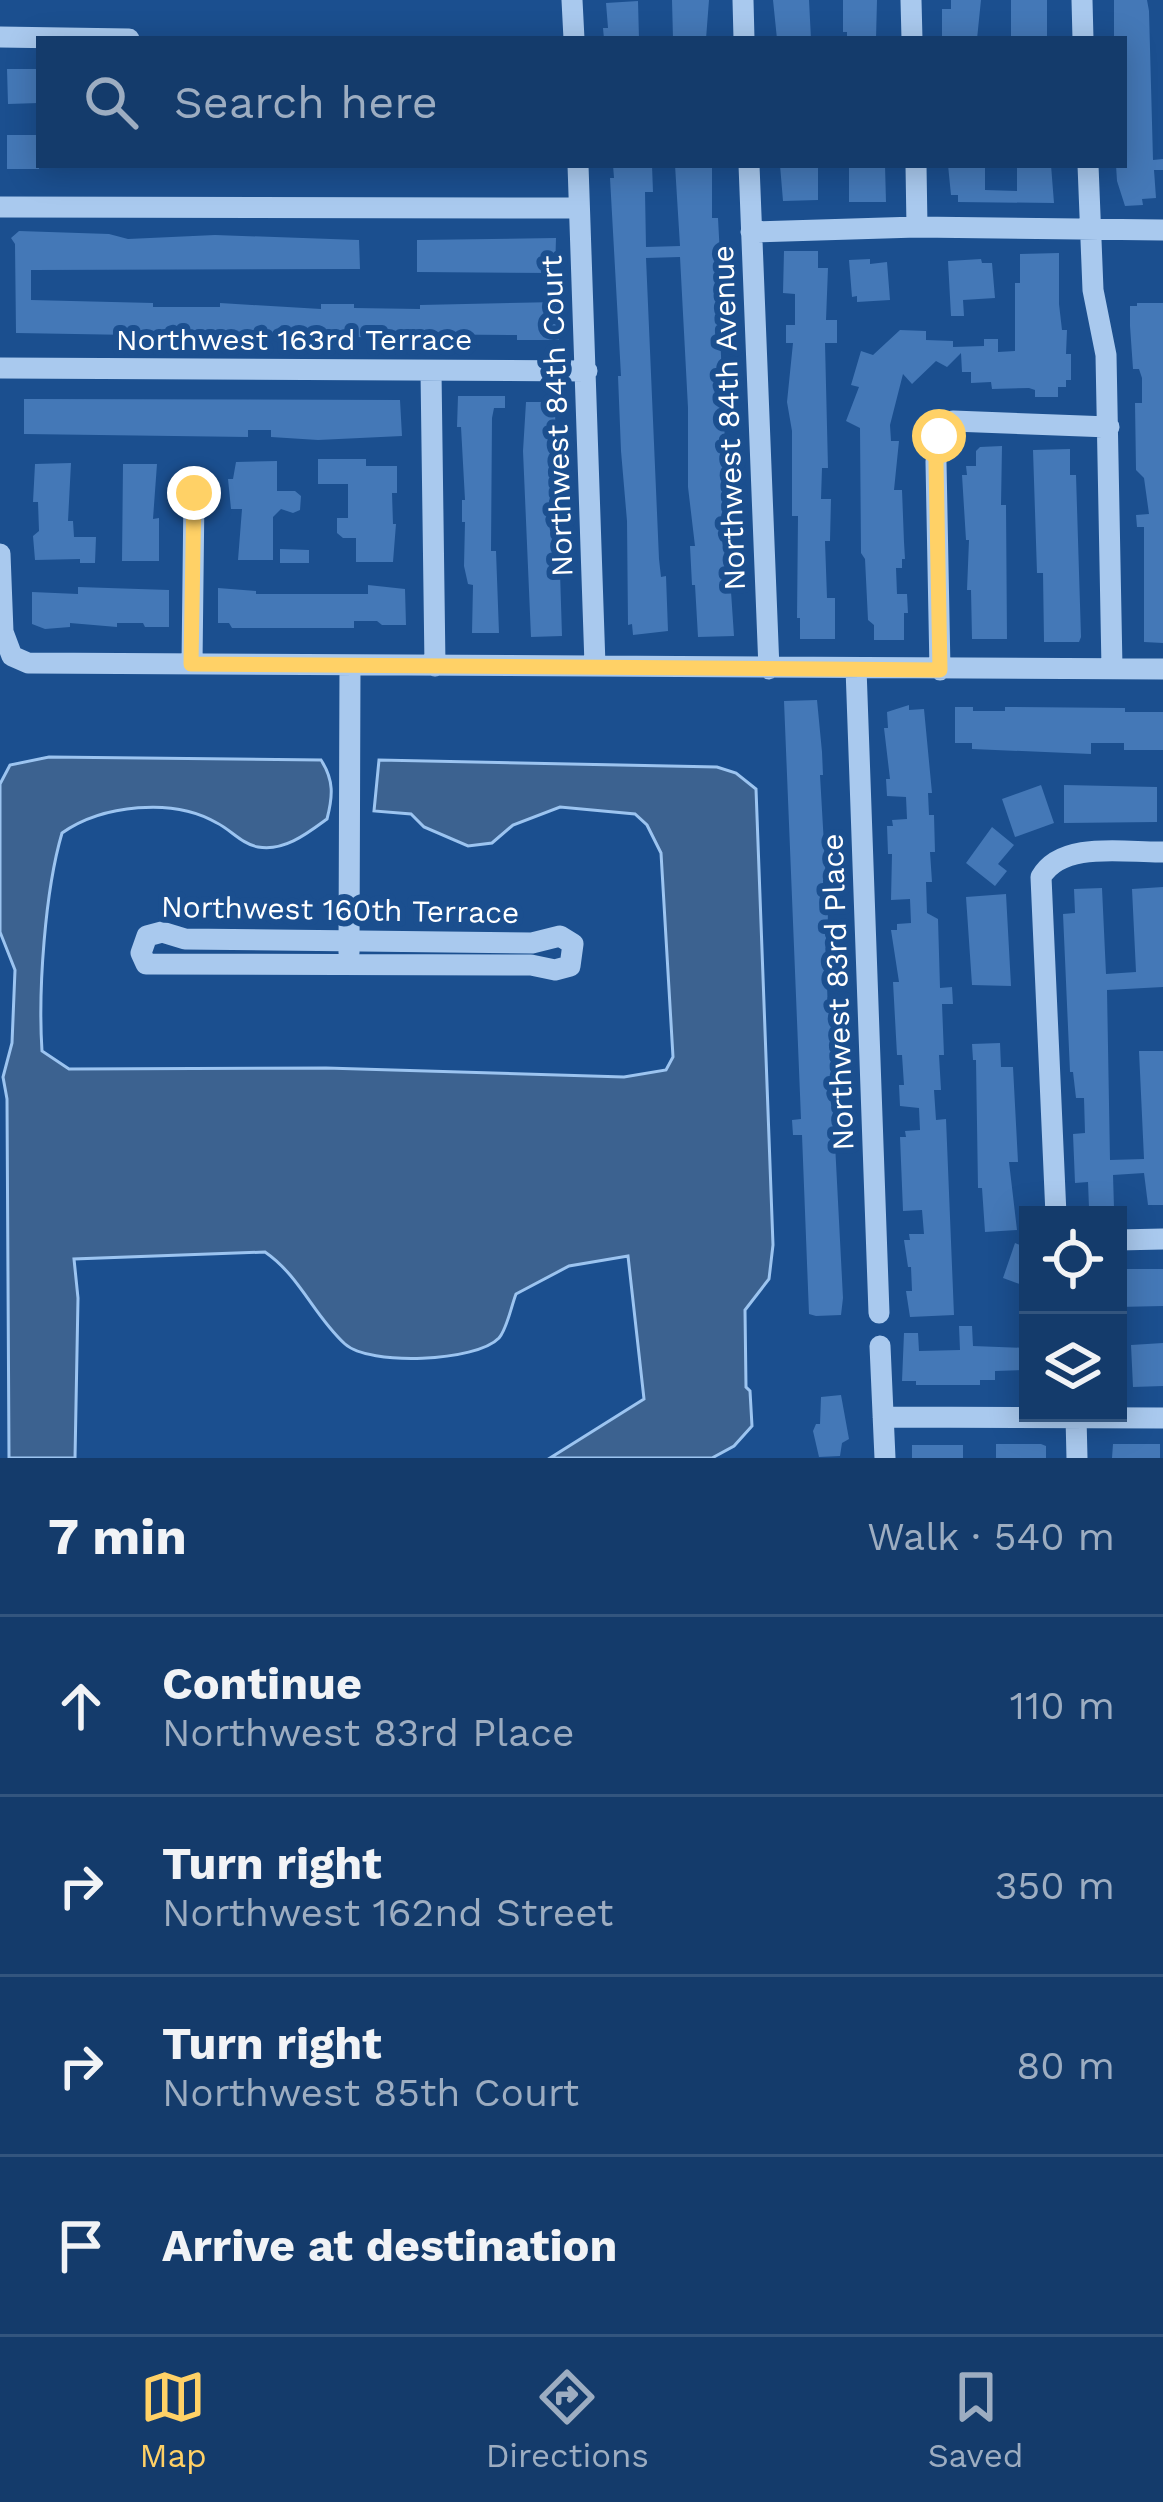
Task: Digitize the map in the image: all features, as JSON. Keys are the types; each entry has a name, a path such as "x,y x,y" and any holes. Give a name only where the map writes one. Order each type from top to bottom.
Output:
{"street":[{"path":"572,0 574,36"},
{"path":"743,0 744,36"},
{"path":"911,0 912,36"},
{"path":"1082,0 1083,36"},
{"path":"0,38 36,38"},
{"name":"Northwest 84th Court","path":"578,168 595,665"},
{"name":"Northwest 84th Avenue","path":"749,168 769,669"},
{"path":"916,168 917,227"},
{"path":"1088,168 1094,290 1106,356 1112,668"},
{"path":"0,207 579,208"},
{"path":"751,232 917,227 1163,230"},
{"name":"Northwest 163rd Terrace","path":"0,368 587,370"},
{"path":"431,371 435,666"},
{"path":"940,670 939,436 953,421 1109,427"},
{"path":"191,664 194,493"},
{"path":"0,554 3,632 13,660 1163,669"},
{"path":"350,665 350,951"},
{"name":"Northwest 83rd Place","path":"856,668 879,1313"},
{"path":"1056,1206 1042,877 1048,866 1069,854 1163,853"},
{"name":"Northwest 160th Terrace","path":"350,951 160,967 146,964 141,953 147,936 162,932 185,939 350,951 530,964 555,970 570,966 574,956 573,944 560,936 532,943 350,951"},
{"path":"1127,1240 1163,1239"},
{"path":"880,1346 885,1458"},
{"path":"883,1417 1019,1417"},
{"path":"1127,1418 1163,1418"},
{"path":"1076,1422 1077,1458"}],"water":[{"path":"49,757 321,760 331,788 327,819 277,847 252,845 199,815 159,807 97,816 62,833 47,911 41,1026 42,1051 69,1069 326,1068 624,1077 666,1070 673,1057 661,853 647,825 635,814 560,807 513,825 492,843 468,846 424,827 411,814 374,811 379,760 717,767 736,773 756,789 773,1245 769,1279 745,1310 746,1387 752,1426 734,1446 712,1458 550,1458 644,1399 628,1256 569,1266 516,1294 502,1334 487,1346 446,1356 398,1358 376,1356 345,1344 265,1252 74,1259 78,1298 75,1458 9,1458 7,1099 3,1077 12,1043 15,970 0,932 0,784 10,765"}],"building":[{"path":"672,0 709,0 706,36 673,36"},
{"path":"773,0 809,0 811,36 777,36"},
{"path":"843,0 877,0 876,36 843,32"},
{"path":"951,0 981,0 977,36 942,36 942,9 951,9"},
{"path":"1011,0 1047,0 1047,36 1011,36"},
{"path":"1114,0 1147,0 1153,160 1163,159 1163,170 1154,170 1156,198 1142,199 1143,205 1125,206 1117,181 1116,168 1127,168 1127,36 1114,36"},
{"path":"638,1 639,36 604,36 603,28 608,28 606,3"},
{"path":"7,69 36,69 36,103 8,104"},
{"path":"7,135 36,135 39,169 7,169"},
{"path":"613,168 652,168 653,192 645,192 646,247 680,246 675,168 712,168 712,218 718,218 722,294 719,312 725,443 729,443 734,636 698,637 690,546 695,546 688,487 680,257 646,258 659,559 661,577 666,576 668,631 633,635 632,624 628,625 610,178 614,178"},
{"path":"780,168 818,168 818,200 783,201"},
{"path":"849,168 885,168 886,202 849,202"},
{"path":"948,168 985,168 985,190 1017,191 1017,168 1051,168 1054,203 958,202 958,195 951,195"},
{"path":"19,231 128,239 215,235 359,240 360,269 31,270 31,300 321,309 321,304 420,309 420,305 558,302 559,340 517,340 517,335 16,333 15,244 11,238"},
{"path":"556,238 555,273 417,272 417,240"},
{"path":"784,251 818,251 818,268 828,268 826,320 837,320 837,343 825,343 828,468 822,468 821,499 831,499 830,541 825,541 827,598 835,598 835,639 800,639 797,618 798,516 792,516 792,431 787,402 793,343 786,343 786,325 795,325 795,294 783,293"},
{"path":"1059,253 1059,304 1062,330 1067,330 1066,354 1071,354 1071,380 1066,380 1066,387 1058,387 1058,397 1035,397 1035,390 1029,388 992,389 991,382 971,383 971,372 962,372 961,353 947,367 936,361 912,384 903,374 890,425 891,441 899,441 894,490 902,490 905,559 902,568 896,568 897,594 907,594 908,613 904,613 904,640 874,640 861,553 860,428 846,421 859,387 851,385 861,351 873,355 900,330 926,331 926,340 953,341 953,347 984,346 984,339 998,339 998,352 1015,351 1020,254"},
{"path":"870,259 870,264 887,262 890,300 857,302 857,296 852,297 849,260"},
{"path":"948,261 992,263 995,298 963,300 964,316 951,316"},
{"path":"1163,303 1163,643 1144,642 1144,527 1137,527 1136,515 1149,514 1144,478 1136,470 1135,403 1142,403 1142,378 1139,369 1133,369 1130,306"},
{"path":"458,396 505,396 505,408 494,408 492,418 491,551 496,551 499,633 472,633 473,585 468,584 464,566"},
{"path":"24,399 400,400 402,436 318,440 271,437 271,430 248,430 248,437 24,434"},
{"path":"526,402 551,402 551,412 555,412 562,636 531,637 523,451"},
{"path":"1002,446 1007,639 972,639 962,475 967,475 966,466 976,466 980,447"},
{"path":"1070,449 1070,475 1076,475 1081,637 1079,642 1044,642 1033,450"},
{"path":"318,459 366,459 366,466 397,466 397,493 392,493 393,562 356,562 356,538 337,533 337,518 348,518 348,484 318,484"},
{"path":"277,461 277,491 295,491 301,496 300,510 281,509 273,517 273,560 238,560 242,509 231,509 228,479 233,479 236,462"},
{"path":"71,463 68,521 73,521 74,537 96,537 95,563 35,560 33,536 39,531 38,502 33,502 35,464"},
{"path":"123,464 157,464 153,519 159,518 159,561 122,561"},
{"path":"280,549 309,550 309,563 280,563"},
{"path":"368,585 405,589 406,625 354,621 354,628 232,628 229,623 218,623 218,588 256,594 368,594"},
{"path":"78,587 169,590 169,627 70,623 70,627 45,629 32,624 32,592 78,594"},
{"path":"817,700 843,1298 841,1315 816,1316 809,1314 802,1135 793,1135 792,1120 801,1119 784,701"},
{"path":"909,705 909,710 924,709 935,852 930,852 932,882 926,882 927,913 938,919 940,988 952,987 953,1004 942,1004 941,1090 934,1090 936,1120 946,1119 954,1315 910,1317 906,1291 912,1291 911,1267 904,1240 910,1240 909,1234 924,1234 922,1210 903,1211 900,1137 906,1137 905,1131 920,1130 919,1108 900,1106 899,1085 904,1085 902,1055 897,1055 893,982 899,982 891,930 897,930 897,924 911,923 910,899 891,900 887,826 893,826 892,820 907,819 906,797 887,796 886,779 890,779 884,728 888,728 887,712"},
{"path":"955,707 1163,712 1163,750 1124,750 1124,743 1091,743 1091,754 972,749 972,743 955,743"},
{"path":"1041,785 1054,823 1015,837 1002,799"},
{"path":"1064,785 1157,787 1157,822 1064,823"},
{"path":"992,827 1014,845 998,864 1007,871 995,886 966,863"},
{"path":"1163,887 1163,987 1107,990 1110,1160 1144,1159 1139,1051 1163,1051 1163,1205 1148,1205 1144,1173 1113,1175 1114,1206 1089,1206 1088,1182 1075,1183 1073,1134 1085,1133 1084,1098 1076,1098 1070,1072 1063,914 1075,913 1074,889 1102,888 1106,974 1136,972 1132,889"},
{"path":"1006,894 1011,986 972,985 966,897"},
{"path":"1000,1043 1001,1067 1013,1067 1018,1162 1009,1162 1017,1230 985,1232 982,1188 978,1188 972,1044"},
{"path":"1015,1243 1019,1245 1019,1284 1003,1278"},
{"path":"1127,1269 1163,1269 1163,1306 1127,1307"},
{"path":"959,1326 972,1326 973,1346 1019,1348 1019,1370 995,1371 995,1380 980,1380 980,1385 902,1381 904,1333 918,1333 919,1351 960,1350"},
{"path":"1163,1343 1163,1386 1133,1387 1131,1345"},
{"path":"841,1395 849,1439 842,1443 840,1456 819,1457 813,1431 820,1424 821,1397"},
{"path":"996,1444 1041,1444 1046,1446 1046,1458 996,1458"},
{"path":"1113,1444 1160,1444 1160,1458 1112,1458"},
{"path":"912,1445 963,1445 963,1458 912,1458"}],"route":[{"path":"194,493 191,664 940,670 939,436"}]}
